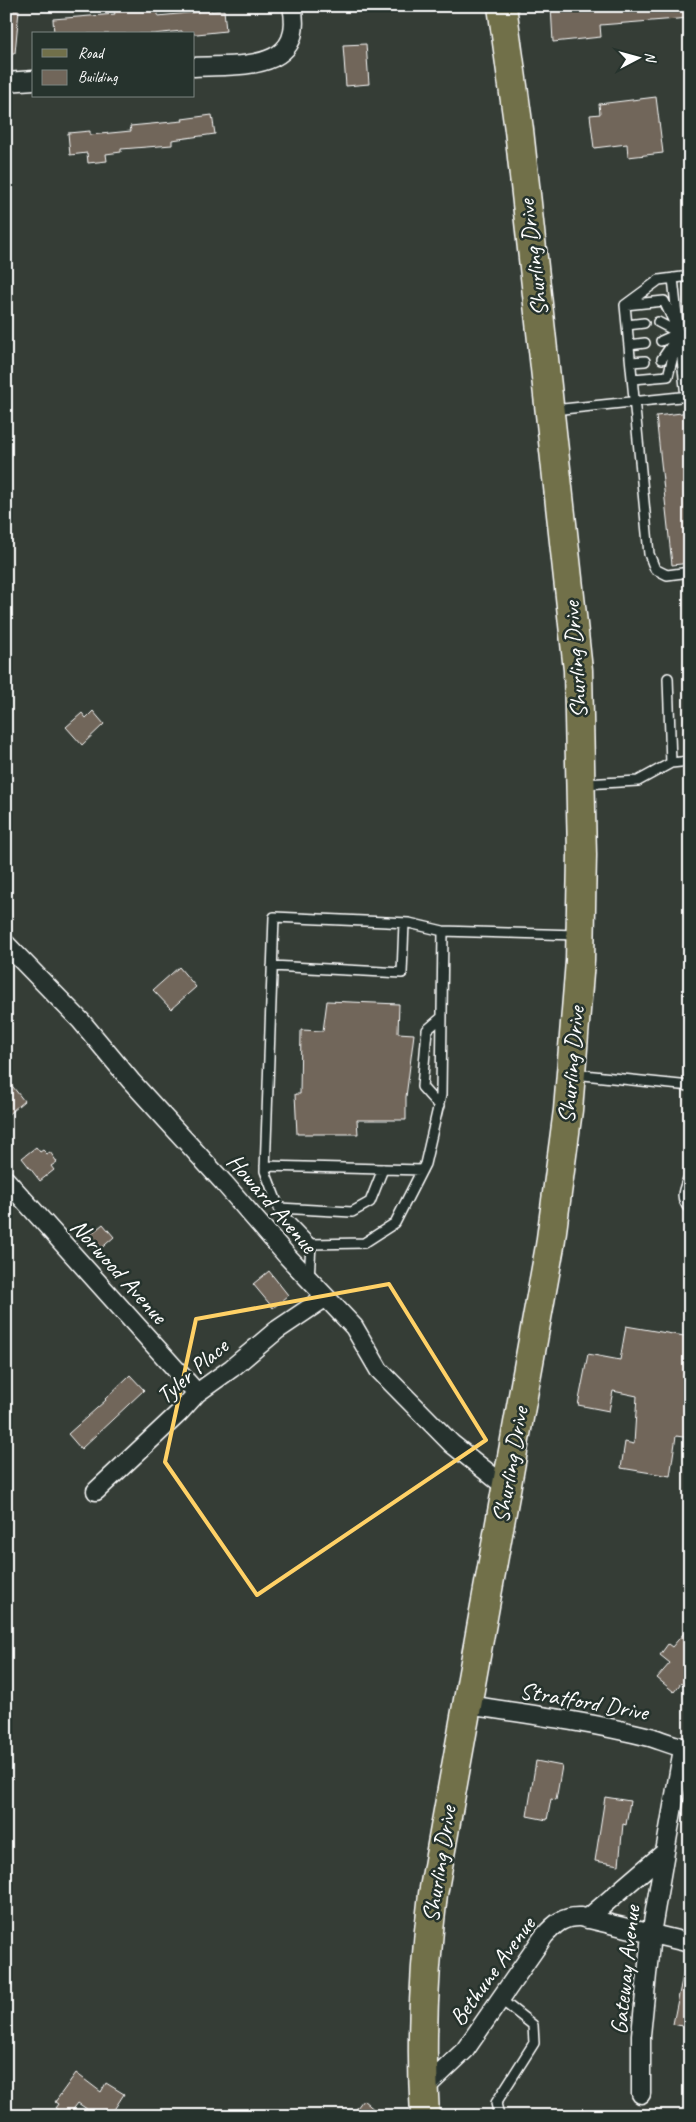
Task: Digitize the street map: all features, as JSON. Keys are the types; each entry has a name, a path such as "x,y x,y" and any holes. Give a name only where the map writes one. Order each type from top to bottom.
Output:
{"main road":[{"name":"Shurling Drive","path":"424,2103 422,2032 427,1945 437,1862 550,1246 568,1110 580,935 581,784 578,670 519,130 502,6"}],"street":[{"path":"195,67 268,61 281,53 292,35 294,16 292,6"},
{"path":"6,82 32,80"},
{"name":"Howard Avenue","path":"6,944 81,1020 130,1081 354,1328 379,1370 452,1444 506,1486"},
{"name":"Norwood Avenue","path":"6,1180 197,1393"},
{"name":"Tyler Place","path":"96,1491 179,1413 197,1393 232,1368 276,1330 326,1297"},
{"name":"Stratford Drive","path":"467,1705 602,1725 656,1738 686,1748"},
{"path":"588,1919 665,1852 686,1748"},
{"name":"Gateway Avenue","path":"641,2094 641,2036 651,1934 665,1852"},
{"name":"Bethune Avenue","path":"424,2103 464,2050 544,1936 557,1922 572,1916 690,1943"}],"lane":[{"path":"625,305 640,292 659,280 690,276"},
{"path":"551,411 688,396 673,278"},
{"path":"625,305 664,301 679,333 668,376 632,380"},
{"path":"625,305 649,554 655,570 667,575 690,572"},
{"path":"658,322 679,333"},
{"path":"627,325 644,323"},
{"path":"660,341 679,333"},
{"path":"662,359 679,333"},
{"path":"629,345 645,343"},
{"path":"631,362 645,361"},
{"path":"668,678 670,762"},
{"path":"581,784 638,781 670,762 690,761"},
{"path":"443,931 441,1095 422,1170 395,1223 364,1243 311,1244 281,1213 265,1172 274,917 404,923 443,931 580,935"},
{"path":"272,966 402,973 404,923"},
{"path":"439,1106 422,1086 428,1030 442,1017"},
{"path":"571,1074 690,1086"},
{"path":"266,1166 422,1170"},
{"path":"279,1208 352,1212 370,1202 383,1169"},
{"path":"690,1174 682,1196 684,1204 690,1210"},
{"path":"309,1279 311,1244"},
{"path":"499,2116 496,2103 534,2043 533,2025 500,1999"}],"highlighted area":[{"path":"389,1284 486,1440 257,1595 165,1462 196,1319"}],"building":[{"path":"139,6 158,6 158,16 198,12 197,6 211,6 211,11 224,10 226,31 197,34 195,32 182,31 54,32 53,19 115,14 114,11 139,8"},
{"path":"551,6 690,6 690,18 600,25 601,37 553,42"},
{"path":"6,9 19,10 15,53 6,53"},
{"path":"366,44 369,84 346,86 343,45"},
{"path":"656,97 663,153 628,157 627,144 594,148 590,115 600,114 599,104"},
{"path":"212,115 215,134 172,140 172,145 121,149 121,152 106,154 107,161 88,163 87,153 70,155 68,133 90,131 90,135 131,131 130,126 183,121 182,119"},
{"path":"690,412 690,563 672,565 656,416"},
{"path":"93,711 104,724 82,745 66,727 82,713 86,718"},
{"path":"179,967 196,987 171,1009 153,990"},
{"path":"327,1001 399,1004 398,1033 414,1034 406,1097 406,1120 357,1120 358,1134 297,1134 295,1094 300,1094 301,1030 323,1031"},
{"path":"13,1087 24,1101 6,1116 6,1093"},
{"path":"36,1147 40,1152 43,1150 47,1154 50,1152 57,1162 51,1166 54,1170 40,1181 22,1158"},
{"path":"103,1224 114,1237 97,1252 86,1238"},
{"path":"269,1271 288,1295 273,1308 253,1284"},
{"path":"626,1326 690,1337 690,1438 676,1436 670,1476 621,1468 625,1442 634,1444 637,1396 613,1391 609,1411 578,1405 588,1354 620,1360"},
{"path":"130,1375 144,1390 81,1449 68,1434 106,1400"},
{"path":"690,1626 690,1679 684,1686 681,1683 674,1692 657,1678 670,1663 660,1655 668,1644 672,1647"},
{"path":"536,1761 562,1766 556,1800 551,1799 547,1820 527,1816"},
{"path":"605,1797 630,1801 626,1825 623,1824 619,1865 595,1861"},
{"path":"684,1970 690,1971 690,2028 673,2024"},
{"path":"76,2073 101,2092 106,2083 124,2094 110,2116 97,2116 78,2103 68,2116 55,2108 58,2104 55,2102"},
{"path":"363,2100 382,2116 351,2116"}]}
